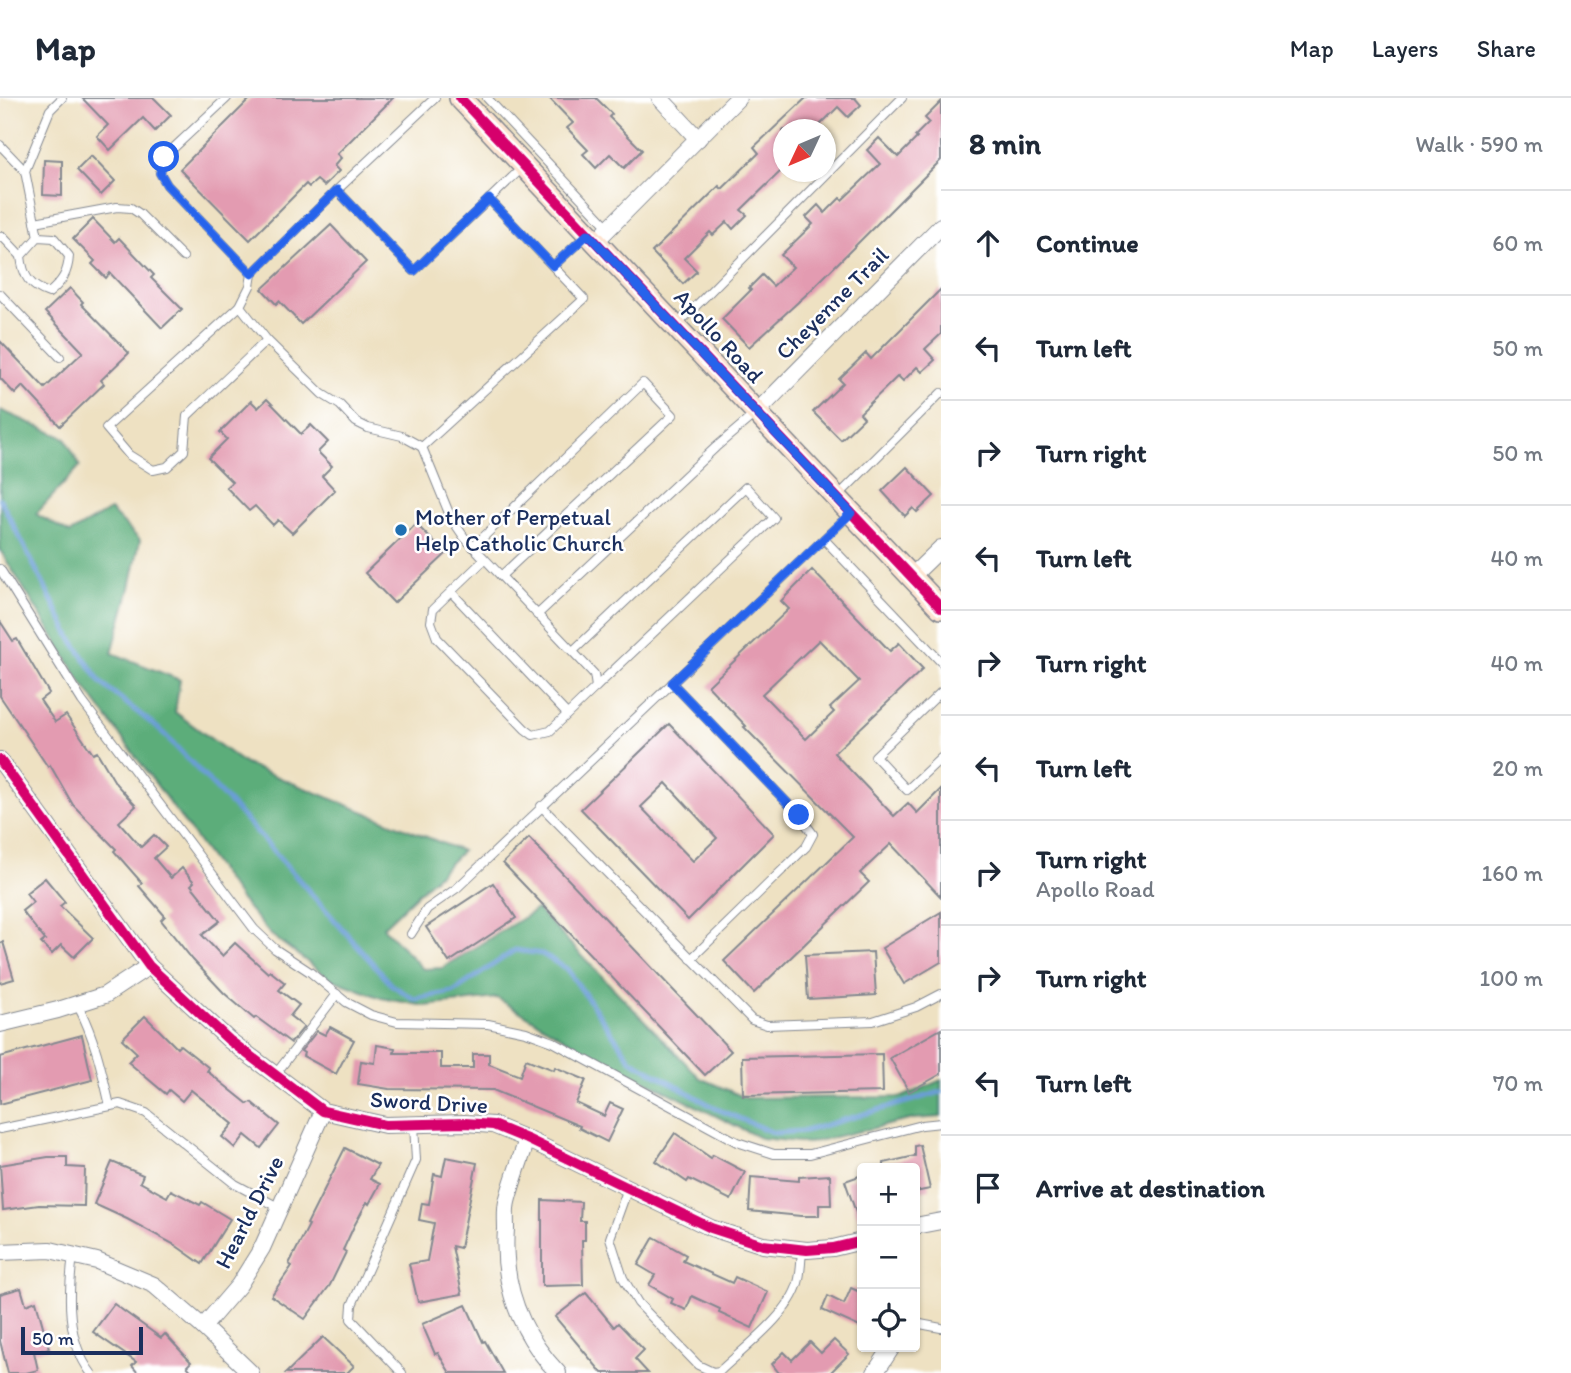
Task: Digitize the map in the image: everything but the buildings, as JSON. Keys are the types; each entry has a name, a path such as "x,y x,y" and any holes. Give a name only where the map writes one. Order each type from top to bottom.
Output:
{"street":[{"name":"Apollo Road","path":"460,98 524,166 597,235 675,327 941,608"},
{"path":"660,98 698,139"},
{"path":"597,235 738,98"},
{"name":"Cheyenne Trail","path":"756,413 941,226"},
{"path":"911,577 939,555"},
{"name":"Sword Drive","path":"2,768 149,966 229,1040 323,1111 385,1125 492,1125 527,1139 711,1228 762,1245 802,1250 833,1248 857,1242"},
{"path":"0,1024 105,995 149,966"},
{"name":"Hearld Drive","path":"203,1327 239,1285 262,1248 323,1111"},
{"path":"527,1139 507,1203 507,1279 518,1314 530,1337 558,1373"},
{"path":"920,1225 941,1221"},
{"path":"0,1252 50,1250 97,1261 154,1285 251,1373"},
{"path":"875,1373 889,1352"}],"lane":[{"path":"38,237 25,172 50,110 62,98"},
{"path":"226,98 164,157 160,173 167,185 252,274"},
{"path":"267,340 187,416 184,451 167,467 153,470 129,455 106,428 240,306 250,286 252,274 435,98"},
{"path":"487,98 597,235 553,266"},
{"path":"675,327 902,98"},
{"path":"0,145 25,172"},
{"path":"337,190 414,271 524,166"},
{"path":"422,447 584,299 489,199"},
{"path":"34,222 117,207 131,208 183,257"},
{"path":"0,238 2,236 21,256 23,273 34,287 49,293 63,281 69,266 69,256 54,238 38,237"},
{"path":"21,256 38,237"},
{"path":"0,294 60,356"},
{"path":"240,306 267,340 322,394 340,405 356,422 368,428 402,436 422,447 452,518 473,547 594,674 596,687"},
{"path":"473,547 643,383 673,415 501,576"},
{"path":"836,497 941,393"},
{"path":"537,614 756,413"},
{"path":"485,559 433,609 431,622 437,638 533,735 550,731 774,517 746,487 573,652"},
{"path":"411,934 427,909 457,888 851,513"},
{"path":"824,539 941,662"},
{"path":"0,569 82,701 238,909 264,940 358,1010 397,1022 467,1022 526,1032 553,1042 737,1142 774,1154 810,1153 922,1125 941,1123"},
{"path":"451,592 567,715"},
{"path":"672,683 799,815 813,834 806,847 691,959"},
{"path":"941,692 875,756 908,790 941,758"},
{"path":"541,806 738,1009 752,1020 767,1024 873,1021 916,1007 941,994"},
{"path":"275,1075 337,994"},
{"path":"77,1004 101,1068 110,1106"},
{"path":"0,1129 120,1104 146,1113 234,1184 280,1208"},
{"path":"402,1373 351,1319 352,1305 416,1160 414,1125"},
{"path":"628,1188 610,1238 623,1278 638,1303 698,1364 713,1372 720,1371 791,1300 799,1283 802,1250"},
{"path":"73,1255 68,1293 71,1321 81,1360 91,1373"},
{"path":"920,1324 941,1328"}],"green space":[{"path":"0,410 65,438 80,466 36,514 70,533 110,510 140,540 112,653 180,680 175,712 245,764 462,851 383,927 423,969 442,968 537,909 700,1078 746,1098 902,1097 941,1080 941,1117 914,1119 808,1143 760,1138 586,1051 497,998 425,1006 381,998 329,978 270,934 240,899 84,686 0,550"}],"waterway":[{"path":"0,499 71,638 101,683 160,730 246,820 392,985 414,999 453,992 515,950 542,954 567,969 631,1060 717,1109 774,1133 805,1131 941,1092"}],"cycle path":[{"path":"460,98 941,608"},
{"path":"0,760 149,966 229,1040 323,1111 385,1125 493,1125 711,1228 763,1245 807,1250 857,1242"}],"place":[{"name":"Mother of Perpetual Help Catholic Church","path":"401,530"}],"route":[{"path":"164,157 160,173 167,185 252,274 337,190 414,271 489,199 553,266 588,234 851,513 672,683 799,815"}]}
